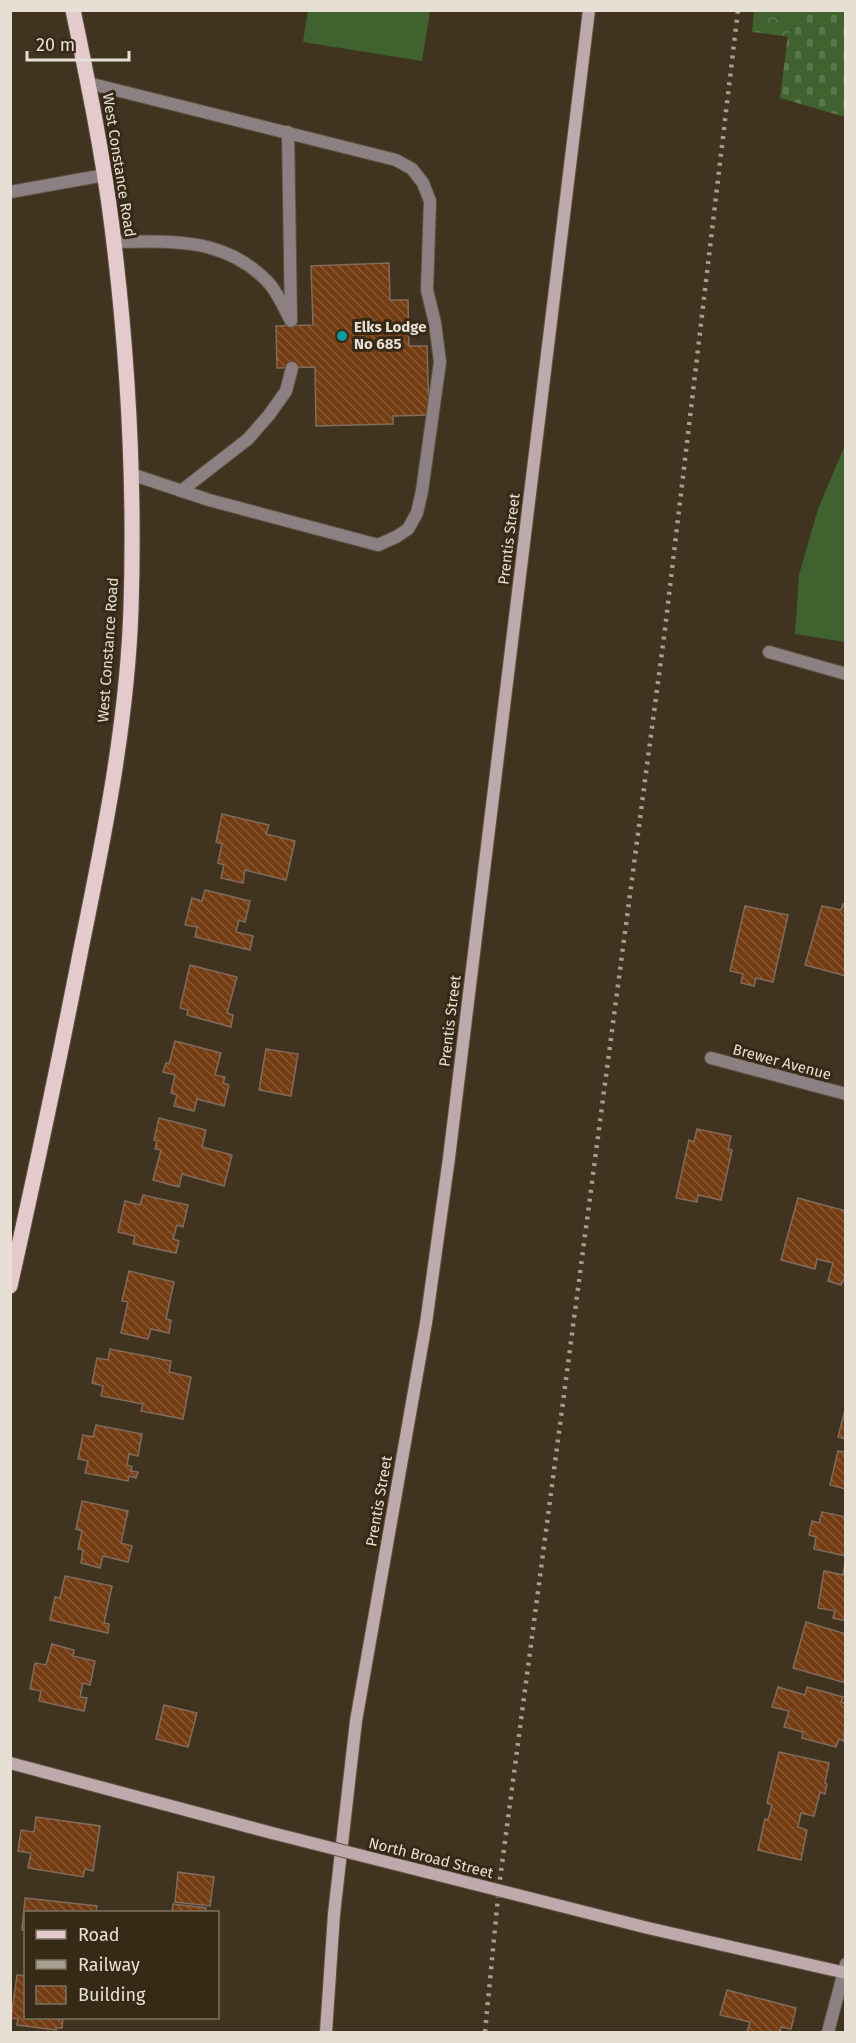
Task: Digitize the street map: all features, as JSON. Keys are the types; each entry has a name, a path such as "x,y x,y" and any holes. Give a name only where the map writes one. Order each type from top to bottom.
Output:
{"main road":[{"name":"West Constance Road","path":"10,1286 43,1139 108,815 122,725 131,611 132,474 124,340 105,175 73,10"}],"street":[{"name":"Prentis Street","path":"326,2032 334,1914 356,1721 426,1323 449,1158 589,10"},
{"path":"88,83 396,160 412,169 423,183 430,201 427,290 435,323 440,362 422,491 417,513 408,529 378,545 210,500 132,474"},
{"path":"114,242 177,241 201,245 225,253 246,263 268,282 291,323 288,132"},
{"path":"10,192 105,175"},
{"path":"181,491 248,439 286,391 292,368"},
{"path":"768,652 846,674"},
{"name":"Brewer Avenue","path":"711,1059 846,1094"},
{"name":"North Broad Street","path":"10,1763 272,1833 648,1928 845,1970"},
{"path":"828,2032 845,1970"}],"green space":[{"path":"308,10 430,11 422,61 303,42"},
{"path":"754,11 845,11 813,40 752,32"},
{"path":"791,11 845,11 845,117 780,98"},
{"path":"845,445 845,642 795,634 799,575 818,509"}],"building":[{"name":"Elks Lodge No 685","path":"389,263 390,300 408,300 409,346 427,346 429,415 393,416 393,424 316,426 315,367 277,368 276,326 313,325 311,266"},
{"path":"222,814 269,825 266,834 295,841 286,880 245,870 243,883 221,878 224,865 218,863 222,844 216,842"},
{"path":"205,890 250,901 245,922 239,920 236,932 253,936 250,950 195,937 197,927 185,925 192,898 202,901"},
{"path":"843,904 846,905 846,976 805,965 822,906 841,910"},
{"path":"745,906 788,915 773,982 756,978 754,986 741,983 743,974 730,971"},
{"path":"190,965 237,977 227,1013 233,1015 231,1027 187,1015 188,1010 180,1008"},
{"path":"175,1041 221,1053 215,1075 225,1077 223,1083 229,1085 224,1106 197,1099 194,1111 174,1106 177,1095 171,1093 175,1075 163,1072 166,1063 169,1064"},
{"path":"266,1049 298,1054 291,1096 259,1090"},
{"path":"159,1118 206,1130 202,1147 232,1155 224,1186 182,1174 179,1187 153,1180 161,1150 155,1149 157,1141 154,1140"},
{"path":"697,1129 731,1136 728,1149 732,1150 721,1200 698,1195 697,1202 676,1198 689,1140 694,1142"},
{"path":"143,1195 188,1205 183,1227 177,1225 173,1239 179,1241 176,1253 133,1244 135,1236 118,1232 125,1201 140,1205"},
{"path":"798,1198 846,1211 846,1274 841,1285 828,1281 833,1263 817,1259 815,1269 781,1260"},
{"path":"129,1271 174,1282 166,1319 171,1320 169,1333 151,1329 148,1339 121,1333 128,1302 122,1301"},
{"path":"110,1349 171,1361 169,1372 191,1377 183,1419 141,1411 143,1404 101,1396 103,1386 92,1383 97,1358 108,1360"},
{"path":"846,1406 846,1439 838,1437"},
{"path":"96,1425 142,1434 138,1456 129,1454 127,1465 132,1467 131,1471 138,1472 136,1478 129,1476 128,1481 85,1473 88,1461 78,1459 83,1435 93,1437"},
{"path":"838,1451 846,1452 846,1489 830,1485"},
{"path":"82,1501 128,1511 121,1543 132,1546 128,1562 103,1556 100,1568 81,1563 83,1550 78,1549 82,1531 76,1529"},
{"path":"822,1512 846,1517 846,1556 814,1549 816,1537 809,1535 812,1521 819,1523"},
{"path":"844,1568 846,1569 846,1621 833,1618 835,1611 818,1608 824,1571 843,1575"},
{"path":"65,1576 112,1586 104,1623 109,1624 108,1633 50,1620 55,1597 60,1598"},
{"path":"806,1622 846,1634 846,1683 793,1668"},
{"path":"52,1644 74,1650 73,1656 95,1661 90,1685 83,1683 80,1697 87,1698 84,1711 39,1701 41,1691 30,1689 35,1663 46,1665"},
{"path":"778,1687 805,1695 807,1687 843,1697 841,1702 846,1704 844,1741 839,1739 836,1747 802,1738 803,1732 784,1727 789,1711 772,1707"},
{"path":"164,1705 197,1713 188,1747 156,1739"},
{"path":"779,1752 829,1763 825,1794 820,1792 814,1816 801,1813 798,1827 807,1830 801,1860 758,1850 765,1819 768,1820 772,1805 767,1803"},
{"path":"36,1817 100,1826 93,1871 85,1869 83,1877 28,1868 31,1853 18,1851 21,1830 34,1832"},
{"path":"178,1872 214,1877 210,1906 175,1902"},
{"path":"25,1898 97,1906 96,1911 24,1911 24,1930 22,1930"},
{"path":"173,1904 206,1908 205,1911 172,1911"},
{"path":"17,1975 24,1976 24,2019 63,2019 62,2028 56,2028 56,2030 17,2025 18,2019 11,2018"},
{"path":"727,1990 796,2008 791,2029 781,2027 780,2032 747,2032 750,2022 720,2015"}],"railway":[{"path":"485,2032 499,1887 665,629 738,10"}],"place":[{"name":"Elks Lodge No 685","path":"342,336"}]}
